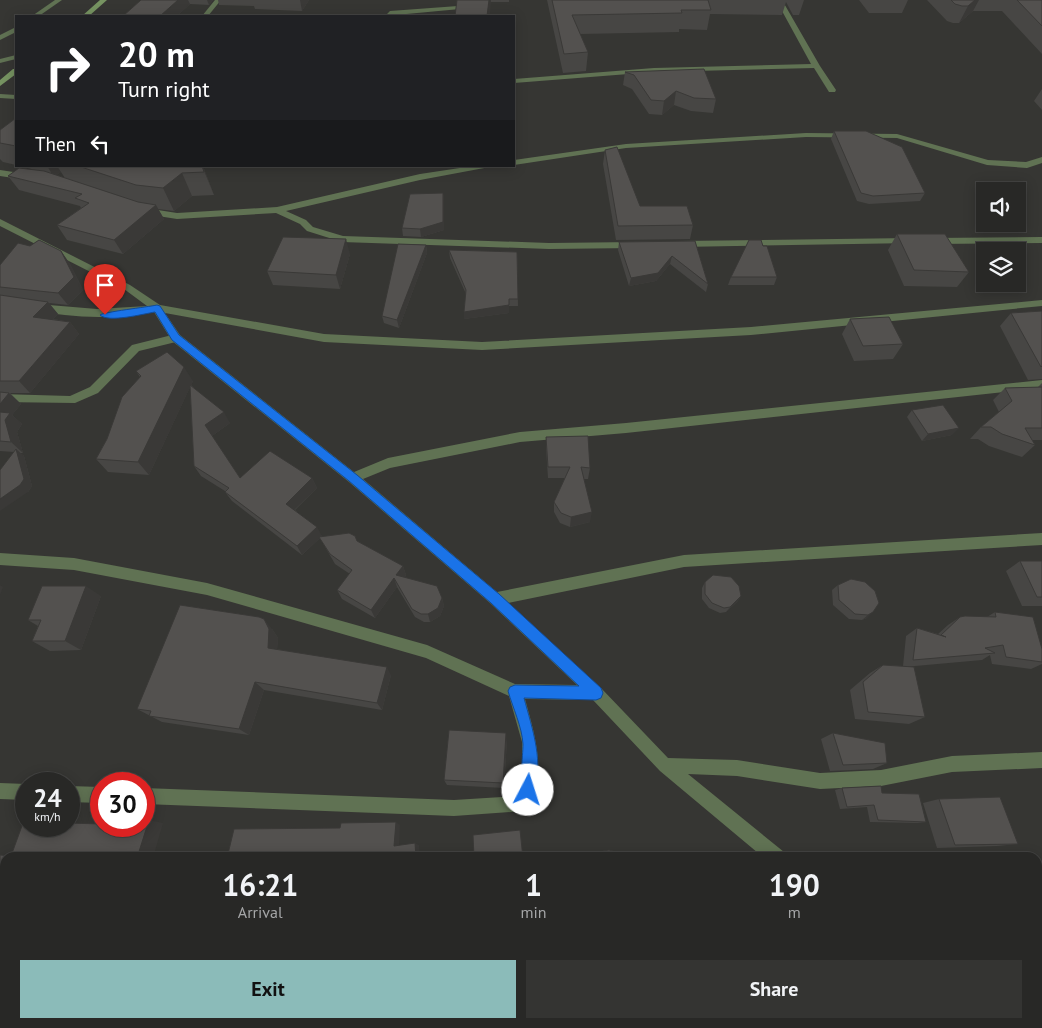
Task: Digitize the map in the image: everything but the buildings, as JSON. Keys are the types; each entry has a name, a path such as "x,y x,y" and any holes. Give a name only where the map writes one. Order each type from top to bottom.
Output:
{"main road":[{"path":"86,15 104,0"},
{"path":"0,84 15,72"}],"street":[{"path":"36,15 59,0"},
{"path":"206,15 218,0"},
{"path":"779,0 816,66 832,90"},
{"path":"389,15 390,13 404,11 458,8"},
{"path":"0,38 15,30"},
{"path":"0,61 15,57"},
{"path":"515,81 654,70 816,66"},
{"path":"0,96 15,97"},
{"path":"515,163 626,146 806,135 897,136 987,162 1027,165 1042,160"},
{"path":"138,209 176,216 276,210 420,177 485,167"},
{"path":"0,173 39,179"},
{"path":"276,210 303,222 310,229 342,239 549,246 648,245"},
{"path":"0,222 127,287 157,308 176,338 353,478 495,598 596,693 665,766 771,852"},
{"path":"667,245 1042,240"},
{"path":"30,307 105,315 133,314 157,308 324,338 482,346 751,332 1042,304"},
{"path":"0,398 71,400 94,390 136,348 176,338"},
{"path":"353,478 388,463 520,436 626,428 1042,384"},
{"path":"495,598 684,561 1042,538"},
{"path":"0,559 74,564 207,589 427,652 515,691 596,693"},
{"path":"155,796 454,808 525,803 530,776 530,742 515,691"},
{"path":"665,766 737,768 820,780 881,778 952,764 1042,760"},
{"path":"0,791 15,792"}],"route":[{"path":"105,315 133,314 157,308 176,338 353,478 495,598 596,693 515,691 530,742 528,790"}]}
